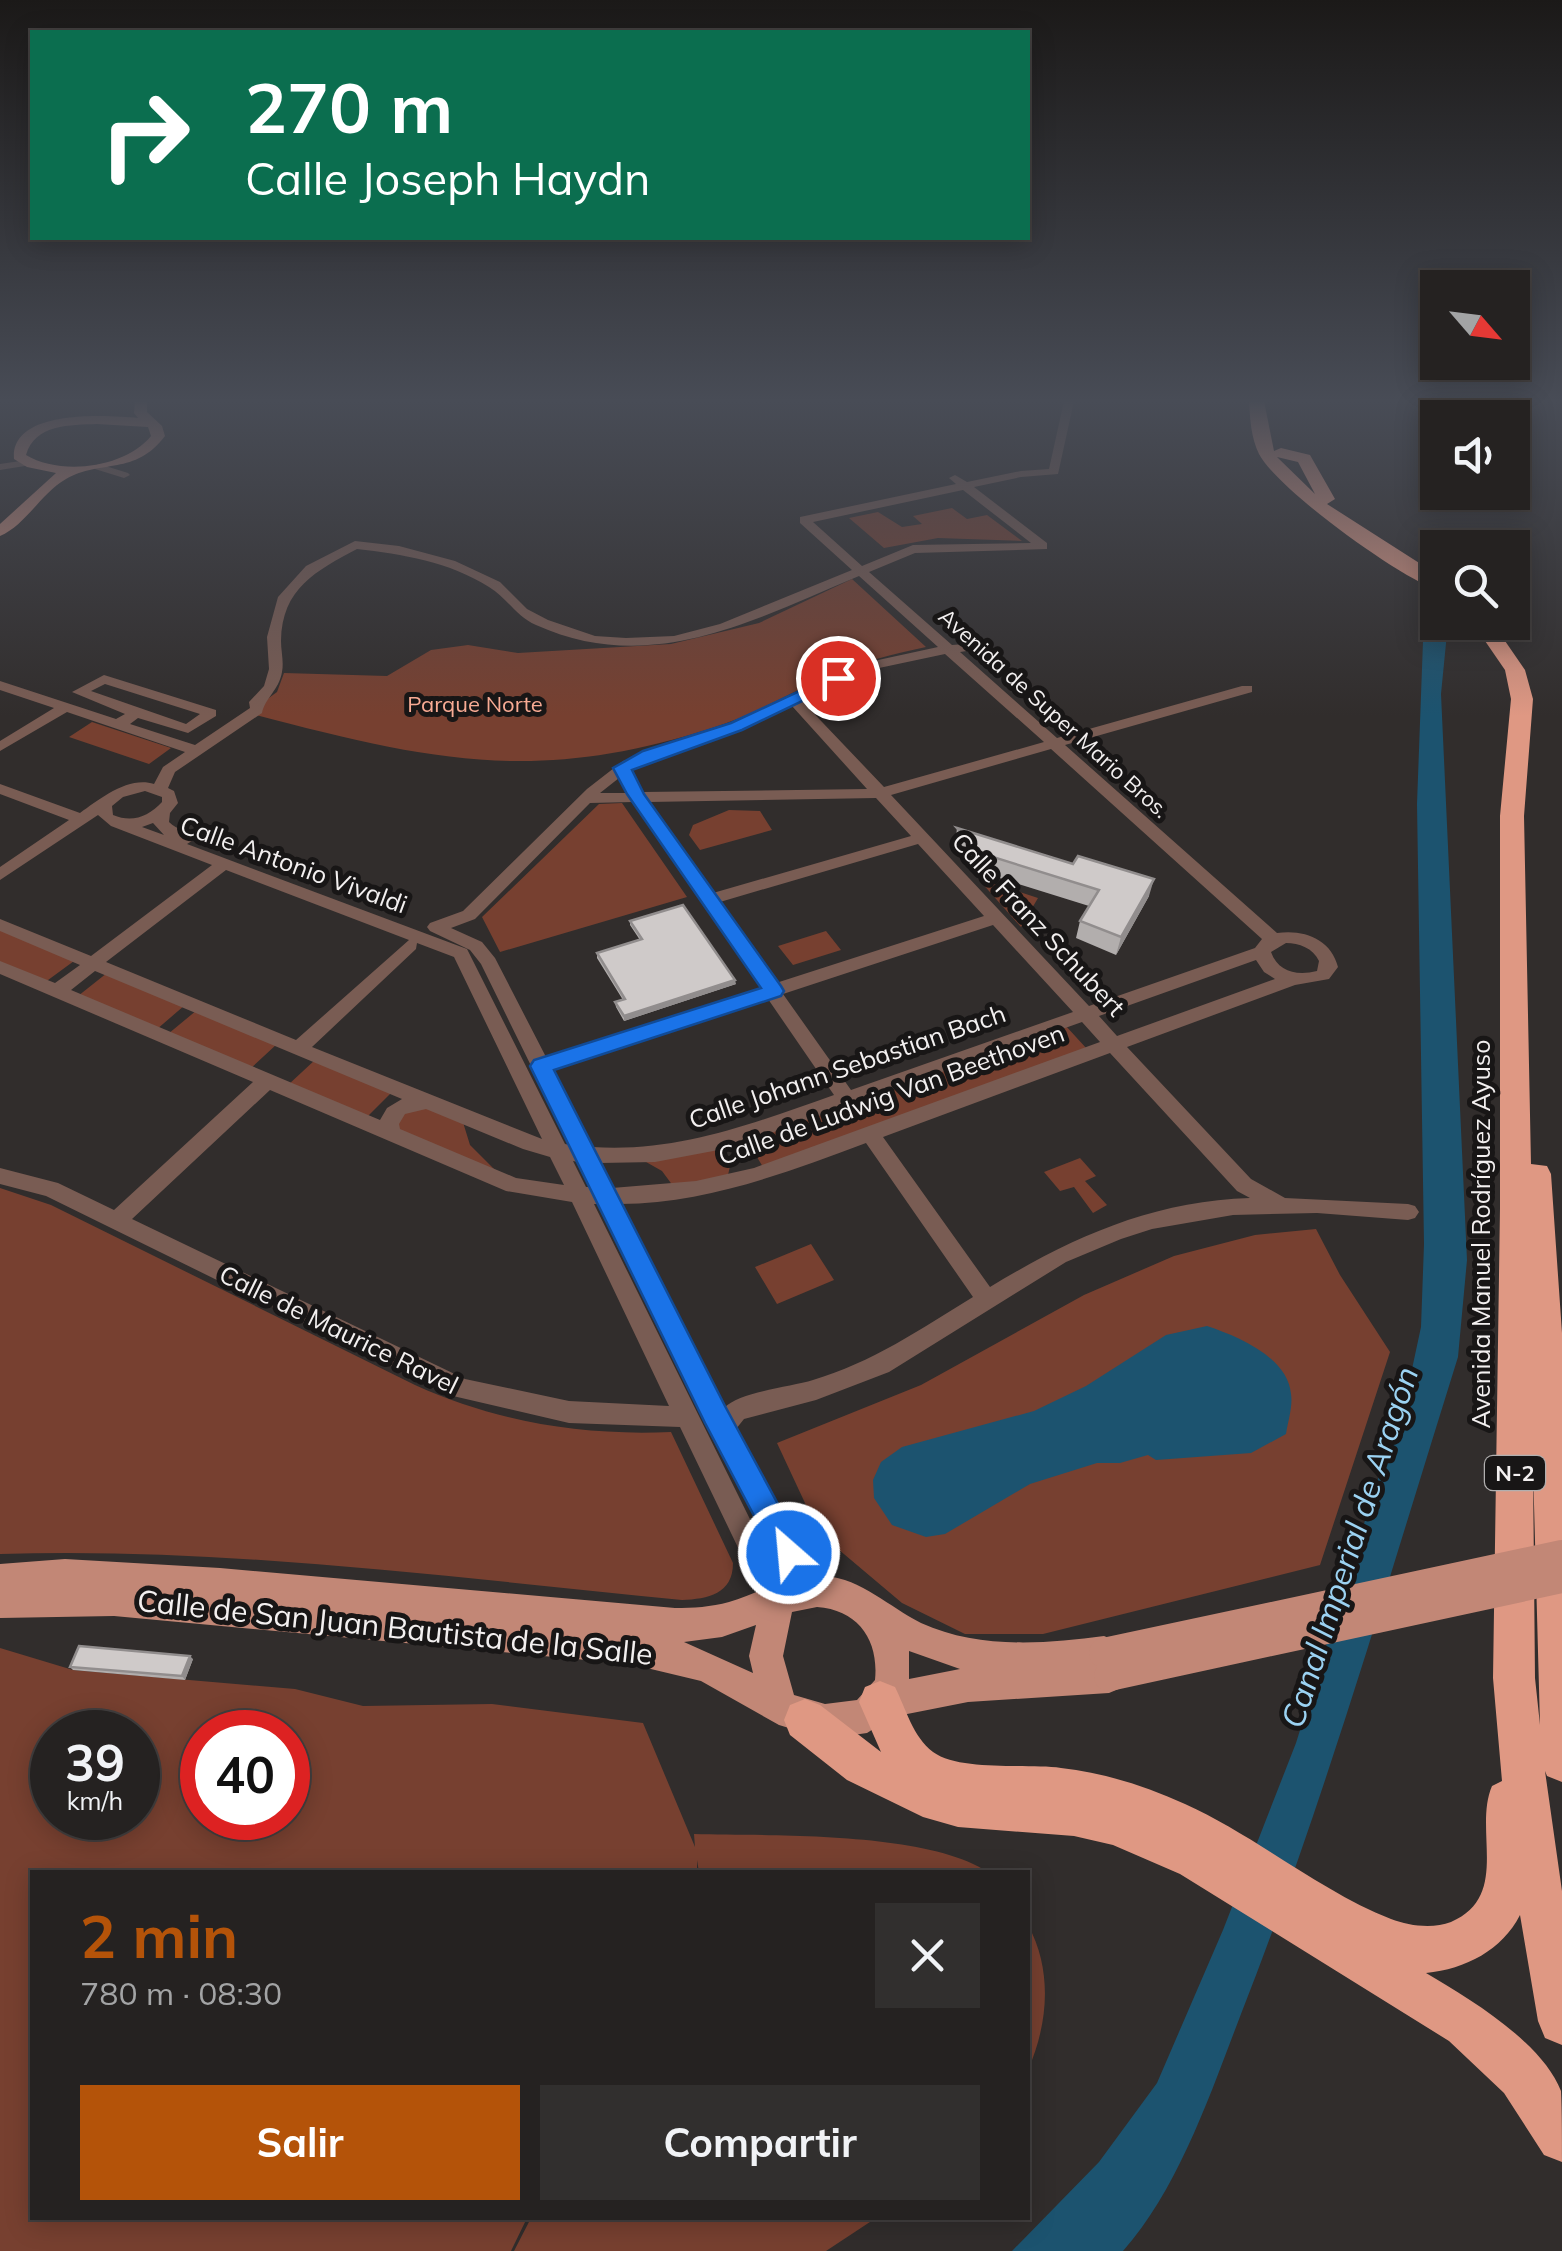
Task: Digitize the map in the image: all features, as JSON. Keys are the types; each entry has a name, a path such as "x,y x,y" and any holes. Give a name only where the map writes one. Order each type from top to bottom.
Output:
{"highway":[{"path":"1323,506 1420,572"},
{"path":"1337,506 1420,562"},
{"name":"Avenida Manuel Rodríguez Ayuso","path":"1500,640 1515,670 1522,699 1512,816 1516,1208 1514,1678 1530,1833 1562,2021"},
{"name":"Avenida Manuel Rodríguez Ayuso","path":"1504,640 1530,674 1537,716 1530,790 1537,1208 1562,1761"},
{"path":"1542,1258 1562,1293"},
{"path":"1345,1934 1411,1948 1440,1949 1467,1938 1492,1916 1504,1898 1514,1678"},
{"path":"889,1707 908,1757 938,1778 1058,1789 1140,1820 1196,1858 1345,1934 1496,2048 1521,2076 1562,2137"},
{"path":"792,1712 874,1772 923,1795 970,1806 1140,1820"}],"main road":[{"path":"0,532 27,506"},
{"path":"1562,1554 1106,1664 964,1655 924,1642 850,1598 812,1591 778,1603 766,1656 792,1712 844,1722 968,1685 1106,1664 1562,1578"},
{"name":"Calle de San Juan Bautista de la Salle","path":"0,1580 64,1575 220,1584 675,1625 718,1622 778,1603"},
{"name":"Calle de San Juan Bautista de la Salle","path":"0,1602 114,1600 630,1648 685,1658 792,1712"},
{"path":"882,1619 892,1646 894,1670 889,1707"}],"street":[{"name":"Avenida de Super Mario Bros.","path":"861,506 804,520 1054,744 1268,946 1270,968 1294,979"},
{"path":"0,875 124,790 257,710 256,702 270,686 276,669 274,636 284,597 310,569 355,545 400,550 451,564 496,585 522,612 594,640 674,640 725,627 922,547 1042,548 1043,544 992,506"},
{"path":"846,1098 636,794 622,768 736,726 874,665 975,646"},
{"path":"104,679 211,714 188,730 136,713 78,692 104,679"},
{"path":"0,685 191,749"},
{"path":"590,798 636,794 880,793 1247,690"},
{"name":"Calle Franz Schubert","path":"794,700 1085,1014 1241,1196"},
{"path":"0,747 66,707"},
{"path":"119,724 136,713"},
{"path":"160,788 163,774 191,749"},
{"name":"Calle Antonio Vivaldi","path":"434,928 469,915 622,768"},
{"path":"124,790 160,788 171,798 161,823 170,833 470,941 482,950 583,1154 594,1196 688,1417 778,1603"},
{"path":"0,789 81,820"},
{"path":"108,801 103,810 113,822"},
{"path":"0,886 82,830 113,822 140,822 162,813"},
{"name":"Calle Antonio Vivaldi","path":"113,822 456,948 535,1107"},
{"path":"710,900 921,838"},
{"path":"57,992 222,865"},
{"path":"541,1066 996,918"},
{"name":"Calle Johann Sebastian Bach","path":"0,924 502,1132 583,1154 661,1154 711,1145 1268,946"},
{"name":"Calle de Ludwig Van Beethoven","path":"0,967 514,1186 594,1196 665,1195 725,1184 1294,979 1323,975 1329,967 1326,955 1303,940 1268,946"},
{"path":"298,1048 410,945"},
{"path":"116,1221 267,1081"},
{"path":"391,1133 391,1118 401,1107 428,1102"},
{"path":"502,1132 524,1126 535,1107 594,1196 724,1425 812,1591"},
{"path":"870,1133 987,1300"},
{"path":"711,1145 725,1150 735,1162 734,1173 725,1184"},
{"name":"Calle de Maurice Ravel","path":"3,1176 50,1189 461,1389 568,1412 688,1417"},
{"path":"724,1425 737,1410 816,1390 881,1365 1084,1243 1152,1221 1241,1196 1284,1205 1408,1212"}],"green space":[{"path":"952,508 967,519 987,515 1022,541 938,538 884,548 849,518 878,512 902,527 922,524 913,516"},
{"name":"Parque Norte","path":"852,579 926,647 854,666 728,723 648,746 589,757 479,759 370,743 248,713 277,692 284,673 387,676 431,650 468,645 518,653 671,644 759,623"},
{"path":"92,722 171,748 149,764 69,737"},
{"path":"622,803 687,897 500,952 482,917 599,804"},
{"path":"729,810 760,811 772,830 700,850 689,835 693,825"},
{"path":"981,882 1038,898 1021,927"},
{"path":"0,930 74,961 44,983 0,964"},
{"path":"826,931 841,950 793,965 778,946"},
{"path":"107,973 185,1005 156,1030 78,996"},
{"path":"197,1010 277,1044 249,1070 168,1034"},
{"path":"1065,1025 1087,1049 763,1167 746,1139"},
{"path":"316,1059 393,1091 366,1118 288,1085"},
{"path":"421,1104 462,1119 470,1145 500,1175 399,1131 397,1118"},
{"path":"716,1150 731,1162 728,1175 676,1190 662,1171 639,1158"},
{"path":"1080,1158 1096,1176 1085,1181 1107,1205 1093,1213 1074,1187 1060,1191 1044,1172"},
{"path":"0,1188 51,1205 446,1398 508,1417 572,1429 671,1432 733,1563 729,1582 710,1596 682,1600 256,1560 171,1555 0,1554"},
{"path":"1316,1229 1340,1275 1390,1352 1320,1565 1043,1634 965,1634 902,1603 819,1533 777,1443 921,1385 1084,1295 1174,1256 1255,1235"},
{"path":"811,1244 834,1280 777,1304 755,1267"},
{"path":"0,1648 73,1670 295,1689 363,1706 492,1704 643,1723 695,1847 694,1834 846,1838 926,1849 984,1870 699,1870 697,1860 697,1870 30,1870 30,2220 526,2220 511,2251 0,2251"},
{"path":"1030,1930 1041,1961 1045,1998 1030,2065"},
{"path":"530,2220 873,2220 826,2251 514,2251"}],"water":[{"name":"Canal Imperial de Aragón","path":"1446,640 1441,694 1467,1260 1458,1357 1301,1852 1218,2075 1177,2169 1123,2251 1012,2251 1099,2162 1157,2083 1223,1930 1296,1743 1412,1369 1421,1327 1424,1244 1417,804 1423,641"},
{"path":"1207,1326 1246,1342 1281,1369 1291,1399 1286,1434 1251,1453 1156,1460 1148,1455 1120,1463 1097,1463 1030,1484 945,1534 926,1537 892,1525 874,1498 873,1480 881,1462 902,1447 1034,1411 1086,1386 1166,1335"}],"building":[{"path":"957,828 1073,864 1078,856 1154,879 1121,937 1080,921 1099,890 980,853"},
{"path":"683,905 735,980 624,1016 615,1002 625,999 597,953 642,939 630,921"},
{"path":"79,1646 190,1656 182,1676 70,1667"}],"route":[{"path":"789,1553 724,1425 715,1415 541,1066 774,991 636,794 622,768 640,758 736,726 838,678"}]}
